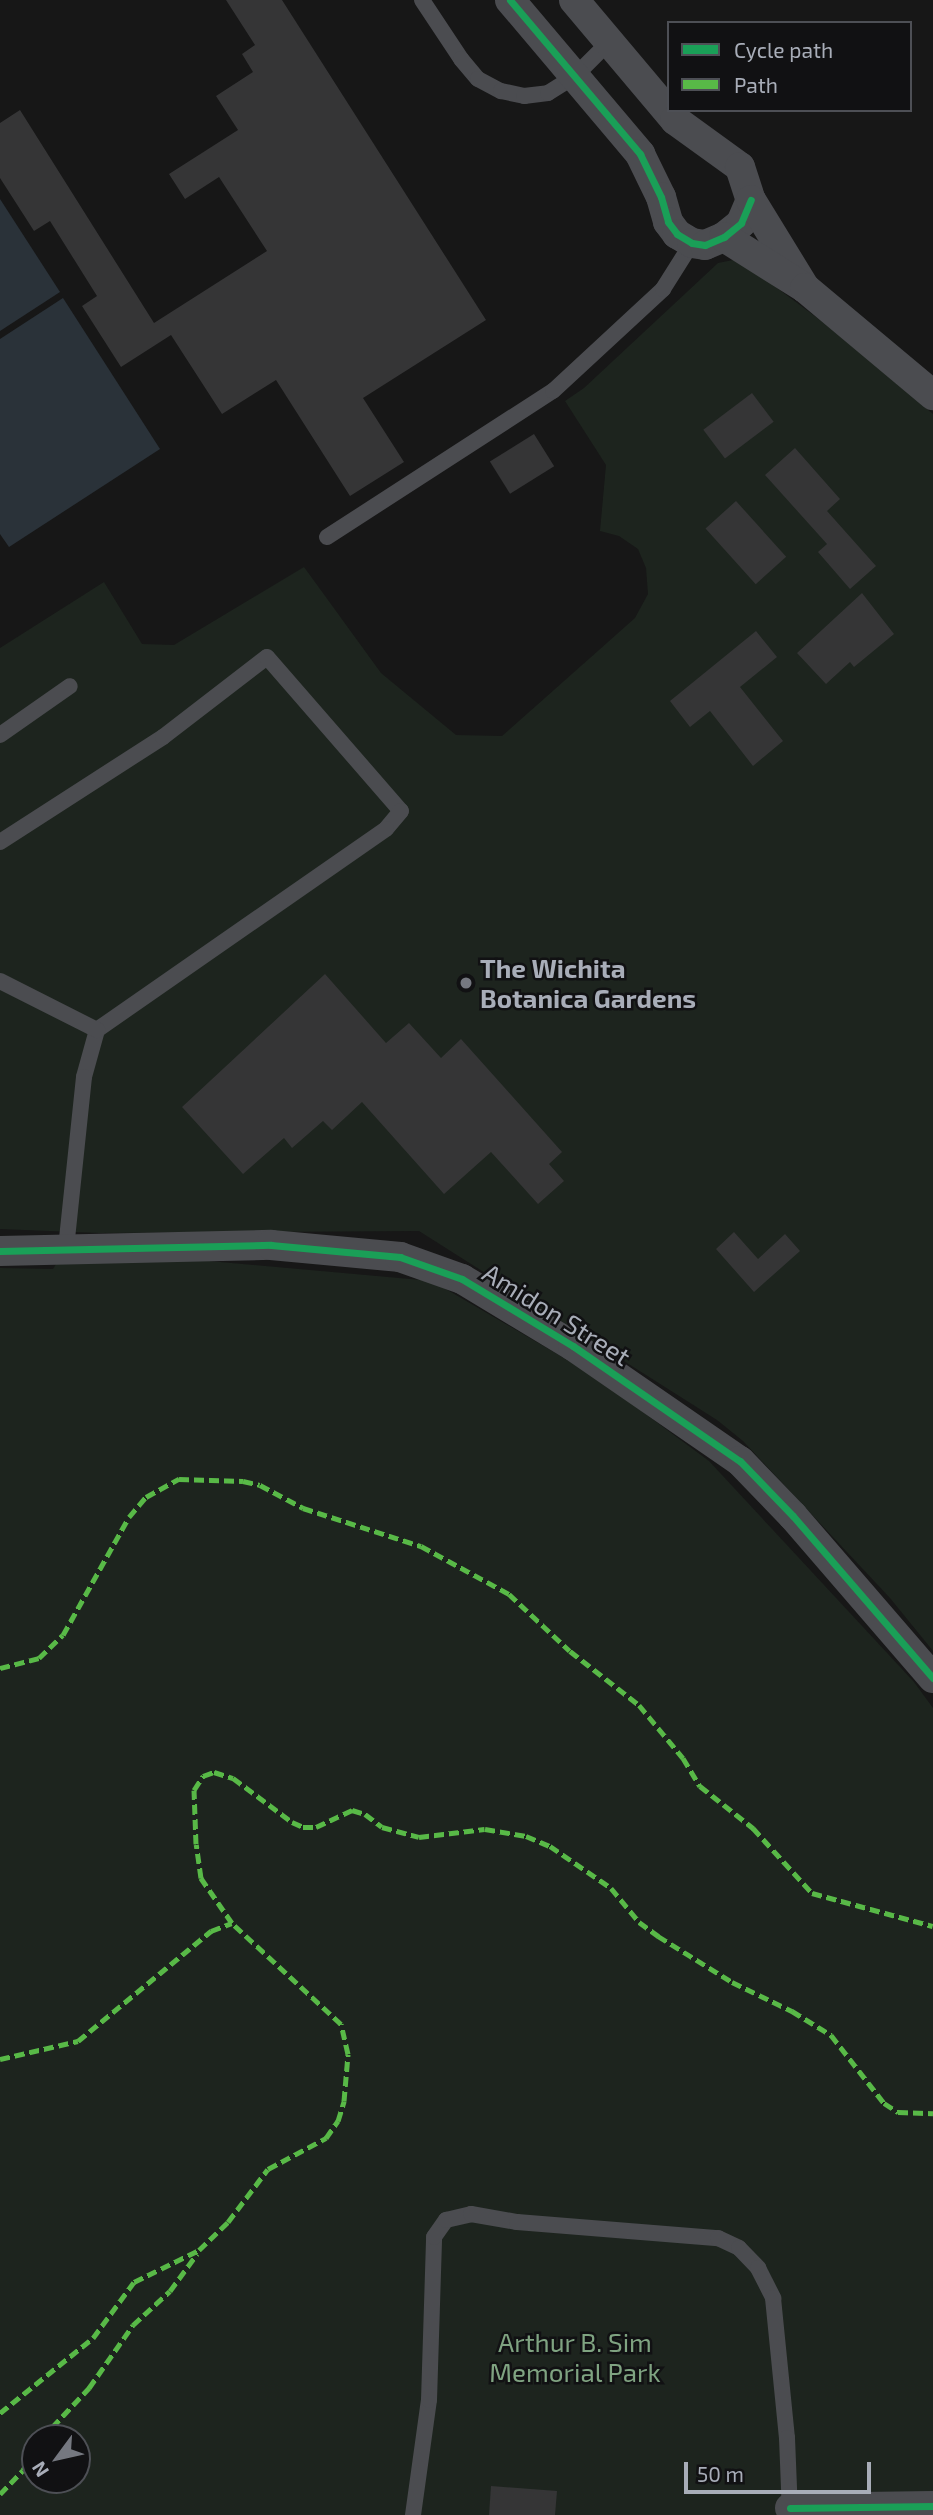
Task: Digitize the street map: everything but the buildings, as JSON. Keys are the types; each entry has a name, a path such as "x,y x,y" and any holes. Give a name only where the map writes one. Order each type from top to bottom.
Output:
{"street":[{"path":"510,0 640,154 661,197 668,222 677,234 692,243 705,245 724,237 741,223 751,200"},
{"path":"574,0 667,111"},
{"path":"668,112 675,120 740,167 751,200 805,288"},
{"path":"724,237 805,288 933,395"},
{"name":"Amidon Street","path":"0,1251 271,1245 400,1257 462,1279 573,1346 740,1461 793,1516 933,1678"},
{"path":"790,2512 933,2506"}],"lane":[{"path":"422,0 461,60 478,79 501,92 524,96 548,93 574,77 609,42"},
{"path":"327,537 552,391 663,289 692,243"},
{"path":"0,842 163,737 267,657 401,811 386,829 97,1030 84,1077 66,1248"},
{"path":"0,735 69,686"},
{"path":"0,981 97,1030"},
{"path":"413,2515 429,2400 433,2237 446,2220 471,2214 517,2222 718,2238 739,2248 758,2268 773,2298 787,2438 790,2512"}],"green space":[{"name":"The Wichita Botanica Gardens","path":"738,259 824,323 933,414 933,1651 890,1598 743,1441 717,1420 419,1231 99,1233 0,1229 0,648 104,582 142,644 174,645 304,567 381,673 456,735 502,736 635,618 648,594 646,568 638,549 619,536 600,531 606,465 565,401 584,388 718,263"},
{"name":"Arthur B. Sim Memorial Park","path":"66,1248 432,1281 593,1375 709,1461 914,1682 933,1708 933,2515 0,2515 0,1268 53,1269"}],"shaded area":[{"path":"0,199 60,292 0,331"},
{"path":"63,298 160,449 9,547 0,534 0,339"}],"marked path":[{"path":"0,1668 39,1658 63,1635 129,1517 146,1497 179,1479 243,1481 260,1485 303,1508 421,1546 509,1594 570,1651 639,1705 683,1758 700,1786 753,1828 812,1893 933,1926"},
{"path":"0,2059 78,2041 211,1931 232,1923 201,1878 196,1844 194,1790 203,1776 214,1772 233,1778 292,1822 303,1827 316,1827 352,1810 365,1814 382,1827 419,1837 485,1829 526,1836 550,1846 611,1888 639,1922 658,1936 732,1982 792,2011 831,2035 884,2103 898,2112 933,2113"},
{"path":"0,2413 93,2338 134,2282 199,2250 228,2222 268,2169 326,2138 338,2121 344,2101 348,2054 341,2024 232,1923"},
{"path":"55,2424 89,2388 133,2325 170,2291 197,2254"},
{"path":"0,2494 21,2472"}],"cycle path":[{"path":"510,0 640,154 661,197 668,222 677,234 692,243 705,245 724,237 741,223 751,200"},
{"path":"0,1251 271,1245 400,1257 462,1279 573,1346 740,1461 793,1516 933,1678"},
{"path":"790,2508 933,2506"}],"place":[{"name":"The Wichita Botanica Gardens","path":"466,983"}]}
